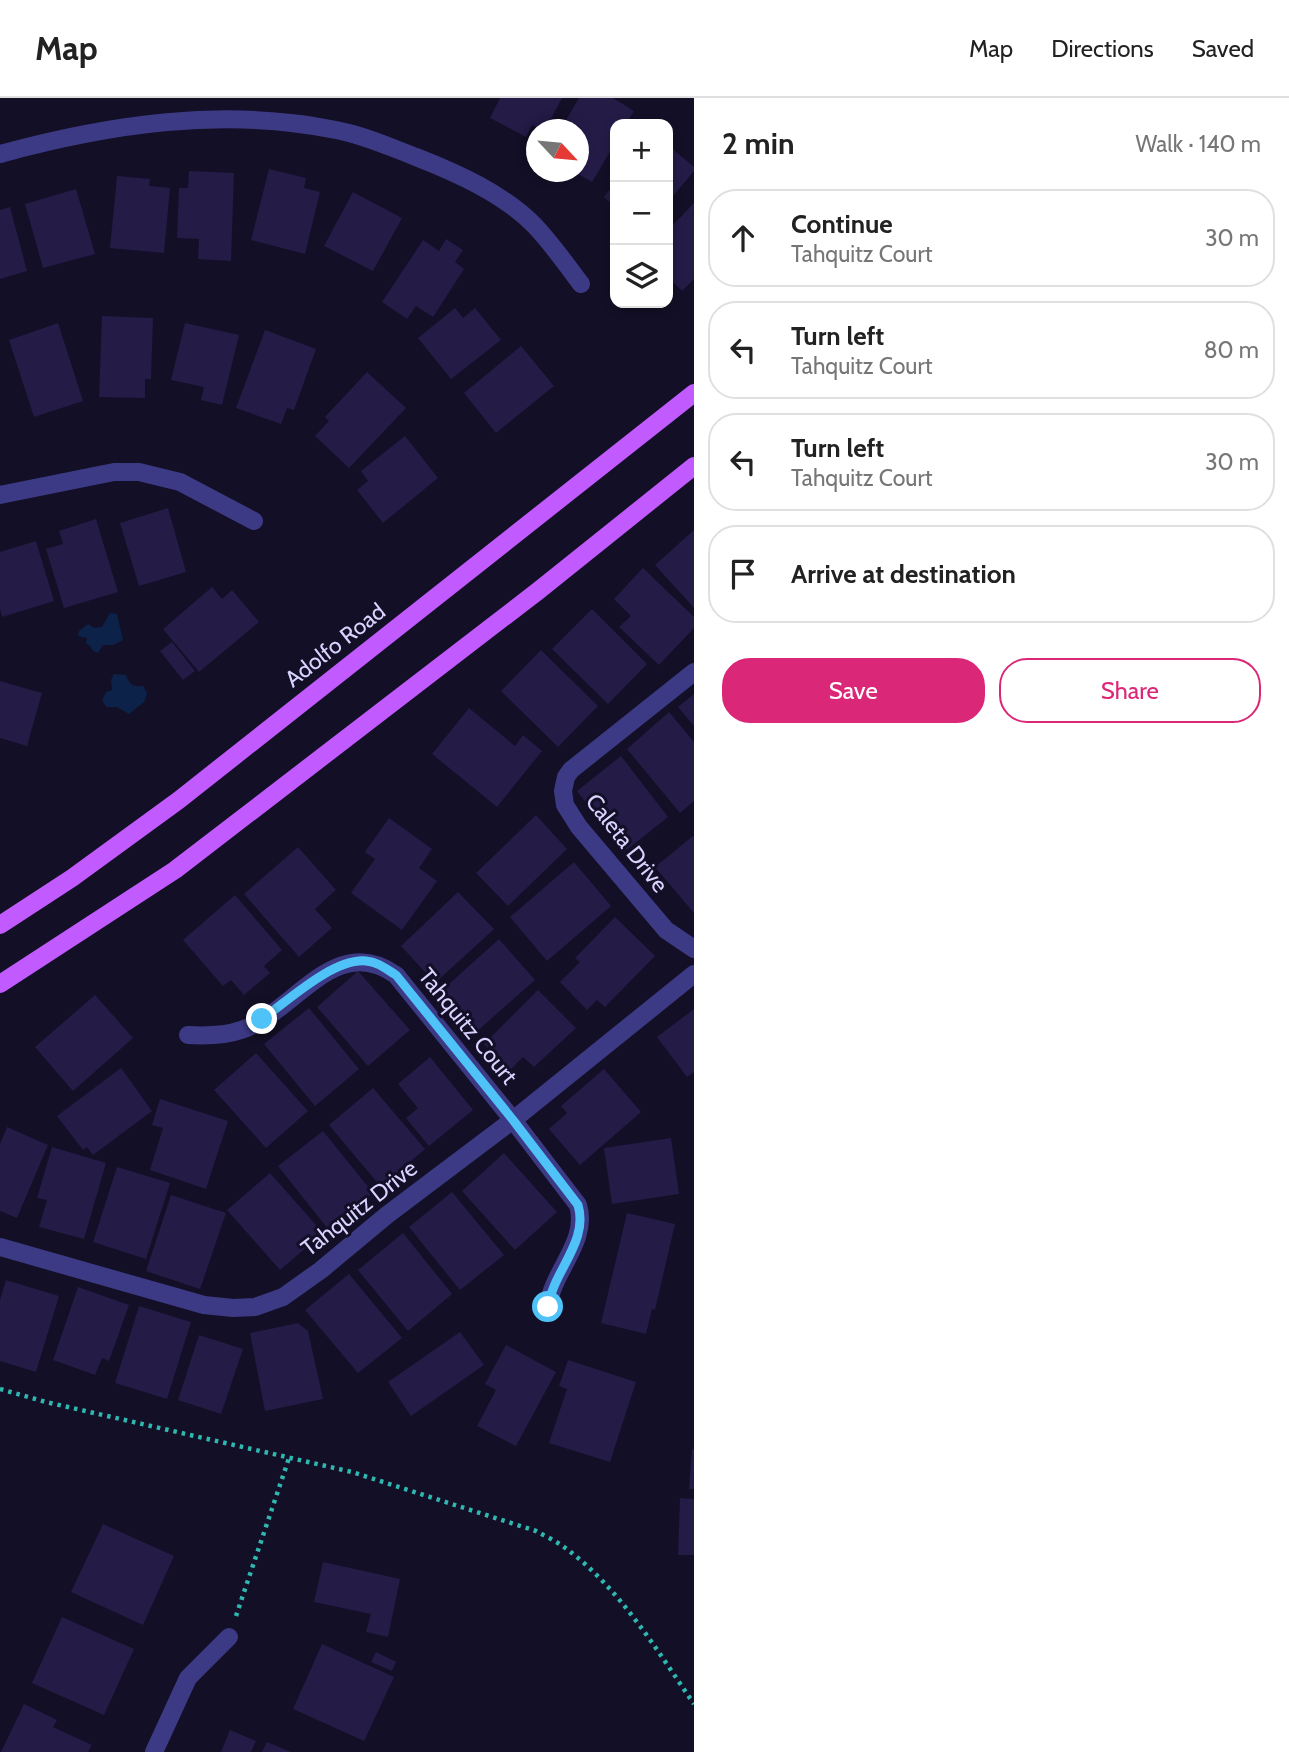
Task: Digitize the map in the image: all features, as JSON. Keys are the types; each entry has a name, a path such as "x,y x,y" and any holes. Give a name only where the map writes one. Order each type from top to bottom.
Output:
{"main road":[{"name":"Adolfo Road","path":"0,925 72,878 178,800 694,393"},
{"path":"0,984 175,870 538,591 694,466"}],"street":[{"path":"0,154 107,129 177,120 261,118 338,130 441,167 485,188 533,224 581,284"},
{"path":"0,495 114,472 139,472 180,482 254,520"},
{"name":"Caleta Drive","path":"690,675 571,770 566,777 563,791 565,805 579,827 666,930 694,949"},
{"name":"Tahquitz Court","path":"188,1035 212,1036 243,1030 331,970 351,961 367,961 396,975 578,1205 582,1219 578,1237 550,1293 548,1307"},
{"name":"Tahquitz Drive","path":"0,1247 204,1305 255,1307 283,1297 321,1270 387,1214 513,1120 694,974"},
{"path":"154,1752 188,1678 229,1637"}],"path":[{"path":"0,1389 352,1472 536,1531 564,1546 597,1576 638,1624 694,1704"},
{"path":"229,1637 289,1458"}],"water":[{"path":"110,613 117,614 123,640 113,645 103,645 98,653 86,643 87,638 78,636 79,631 88,624 94,628 102,627"},
{"path":"114,674 126,675 132,685 143,686 147,693 145,701 129,714 117,707 106,707 102,700 106,692 112,690 111,680"}],"building":[{"path":"500,98 562,98 551,119 526,119 526,137 490,118"},
{"path":"579,98 613,98 634,111 629,119 610,119 610,151 592,182 589,180 589,119 567,119"},
{"path":"673,149 694,167 694,171 673,196"},
{"path":"269,169 306,178 304,188 320,192 305,254 251,240"},
{"path":"189,171 234,173 231,261 198,259 199,239 177,238 179,188 188,188"},
{"path":"117,176 150,179 149,186 170,188 164,253 110,248"},
{"path":"76,189 95,254 43,268 25,204"},
{"path":"610,189 610,202 604,197"},
{"path":"353,192 402,218 373,271 324,246"},
{"path":"694,203 694,279 682,291 673,282 673,225"},
{"path":"10,207 27,271 0,279 0,210"},
{"path":"446,239 463,250 455,262 464,269 433,317 416,306 407,319 382,302 423,240 439,251"},
{"path":"455,308 463,318 475,308 501,340 451,379 418,338"},
{"path":"102,316 153,318 151,379 145,379 145,398 99,397"},
{"path":"58,323 83,401 34,417 9,340"},
{"path":"185,323 239,335 222,405 201,400 204,387 171,380"},
{"path":"265,330 316,349 294,410 287,408 281,424 236,408"},
{"path":"521,346 554,386 496,433 464,393"},
{"path":"367,372 406,408 349,468 315,436 329,421 325,417"},
{"path":"405,436 438,478 383,523 357,490 368,481 361,471"},
{"path":"168,508 186,572 139,586 120,523"},
{"path":"96,519 118,592 64,608 46,549 63,544 59,531"},
{"path":"694,530 694,608 655,565"},
{"path":"36,541 54,601 2,617 0,552"},
{"path":"643,568 694,617 694,628 659,665 619,627 631,616 614,599"},
{"path":"212,587 222,599 232,590 259,622 199,672 163,629"},
{"path":"592,609 647,664 608,704 552,649"},
{"path":"172,642 195,671 183,680 160,651"},
{"path":"541,650 598,706 558,747 501,691"},
{"path":"0,681 42,693 27,746 0,738"},
{"path":"694,694 694,726 678,707"},
{"path":"469,708 515,746 523,735 542,751 497,807 432,754"},
{"path":"669,712 694,742 694,801 680,813 627,749"},
{"path":"621,756 668,817 624,852 577,791"},
{"path":"536,815 567,849 508,906 476,873"},
{"path":"389,818 432,849 419,868 437,881 402,930 351,893 375,859 365,852"},
{"path":"694,837 694,913 655,867"},
{"path":"298,847 336,890 315,909 332,928 299,957 244,894"},
{"path":"574,862 611,906 547,961 510,917"},
{"path":"458,892 494,929 435,983 401,946"},
{"path":"235,895 282,950 264,966 270,973 244,995 231,980 223,986 183,940"},
{"path":"615,917 655,956 605,1007 597,1000 587,1010 560,982 580,962 575,958"},
{"path":"499,939 535,980 475,1033 439,993"},
{"path":"358,971 410,1030 368,1066 317,1007"},
{"path":"538,990 576,1028 534,1067 523,1057 510,1070 484,1044"},
{"path":"95,995 133,1038 73,1091 35,1047"},
{"path":"309,1008 359,1069 315,1106 264,1044"},
{"path":"694,1009 694,1072 687,1077 657,1037"},
{"path":"256,1053 308,1111 266,1148 214,1090"},
{"path":"430,1057 473,1110 429,1146 406,1118 418,1108 398,1084"},
{"path":"121,1068 152,1111 93,1155 87,1147 83,1150 57,1116"},
{"path":"604,1069 641,1112 580,1165 549,1129 567,1113 561,1106"},
{"path":"373,1088 425,1149 381,1187 329,1125"},
{"path":"160,1099 228,1121 206,1189 150,1170 163,1128 152,1125"},
{"path":"7,1127 48,1145 17,1218 0,1211 0,1144"},
{"path":"323,1131 373,1193 328,1229 278,1166"},
{"path":"671,1138 679,1194 612,1204 604,1148"},
{"path":"52,1147 106,1163 84,1239 39,1227 47,1200 37,1198"},
{"path":"504,1153 557,1212 515,1250 462,1191"},
{"path":"117,1167 170,1183 146,1259 93,1242"},
{"path":"270,1173 323,1233 280,1270 227,1210"},
{"path":"452,1192 504,1255 460,1290 409,1227"},
{"path":"171,1195 226,1213 200,1289 146,1271"},
{"path":"627,1213 675,1224 655,1310 652,1309 646,1334 601,1323"},
{"path":"403,1233 452,1294 408,1331 358,1270"},
{"path":"349,1274 402,1338 358,1373 305,1310"},
{"path":"6,1280 59,1296 36,1372 0,1361 0,1300"},
{"path":"78,1287 129,1305 109,1361 102,1358 95,1375 53,1360"},
{"path":"139,1306 191,1322 167,1399 115,1383"},
{"path":"298,1323 308,1331 323,1399 265,1411 250,1333"},
{"path":"460,1332 484,1365 411,1416 388,1382"},
{"path":"199,1335 243,1349 221,1414 178,1400"},
{"path":"506,1345 556,1372 516,1446 477,1426 496,1390 485,1384"},
{"path":"568,1360 636,1382 610,1462 549,1443 567,1389 559,1386"},
{"path":"692,1449 694,1489 689,1489"},
{"path":"680,1498 694,1499 694,1555 678,1555"},
{"path":"103,1524 174,1556 143,1625 71,1592"},
{"path":"323,1562 400,1579 388,1637 366,1632 371,1614 314,1602"},
{"path":"62,1617 134,1649 104,1715 32,1683"},
{"path":"322,1644 394,1677 364,1741 293,1709"},
{"path":"376,1652 396,1662 392,1671 371,1662"},
{"path":"24,1704 57,1720 53,1727 92,1745 88,1752 1,1752"},
{"path":"230,1730 256,1741 251,1752 221,1752"},
{"path":"267,1742 291,1752 262,1752"}],"route":[{"path":"262,1019 331,970 351,961 367,961 396,975 578,1205 582,1219 578,1237 554,1283 548,1307"}]}
